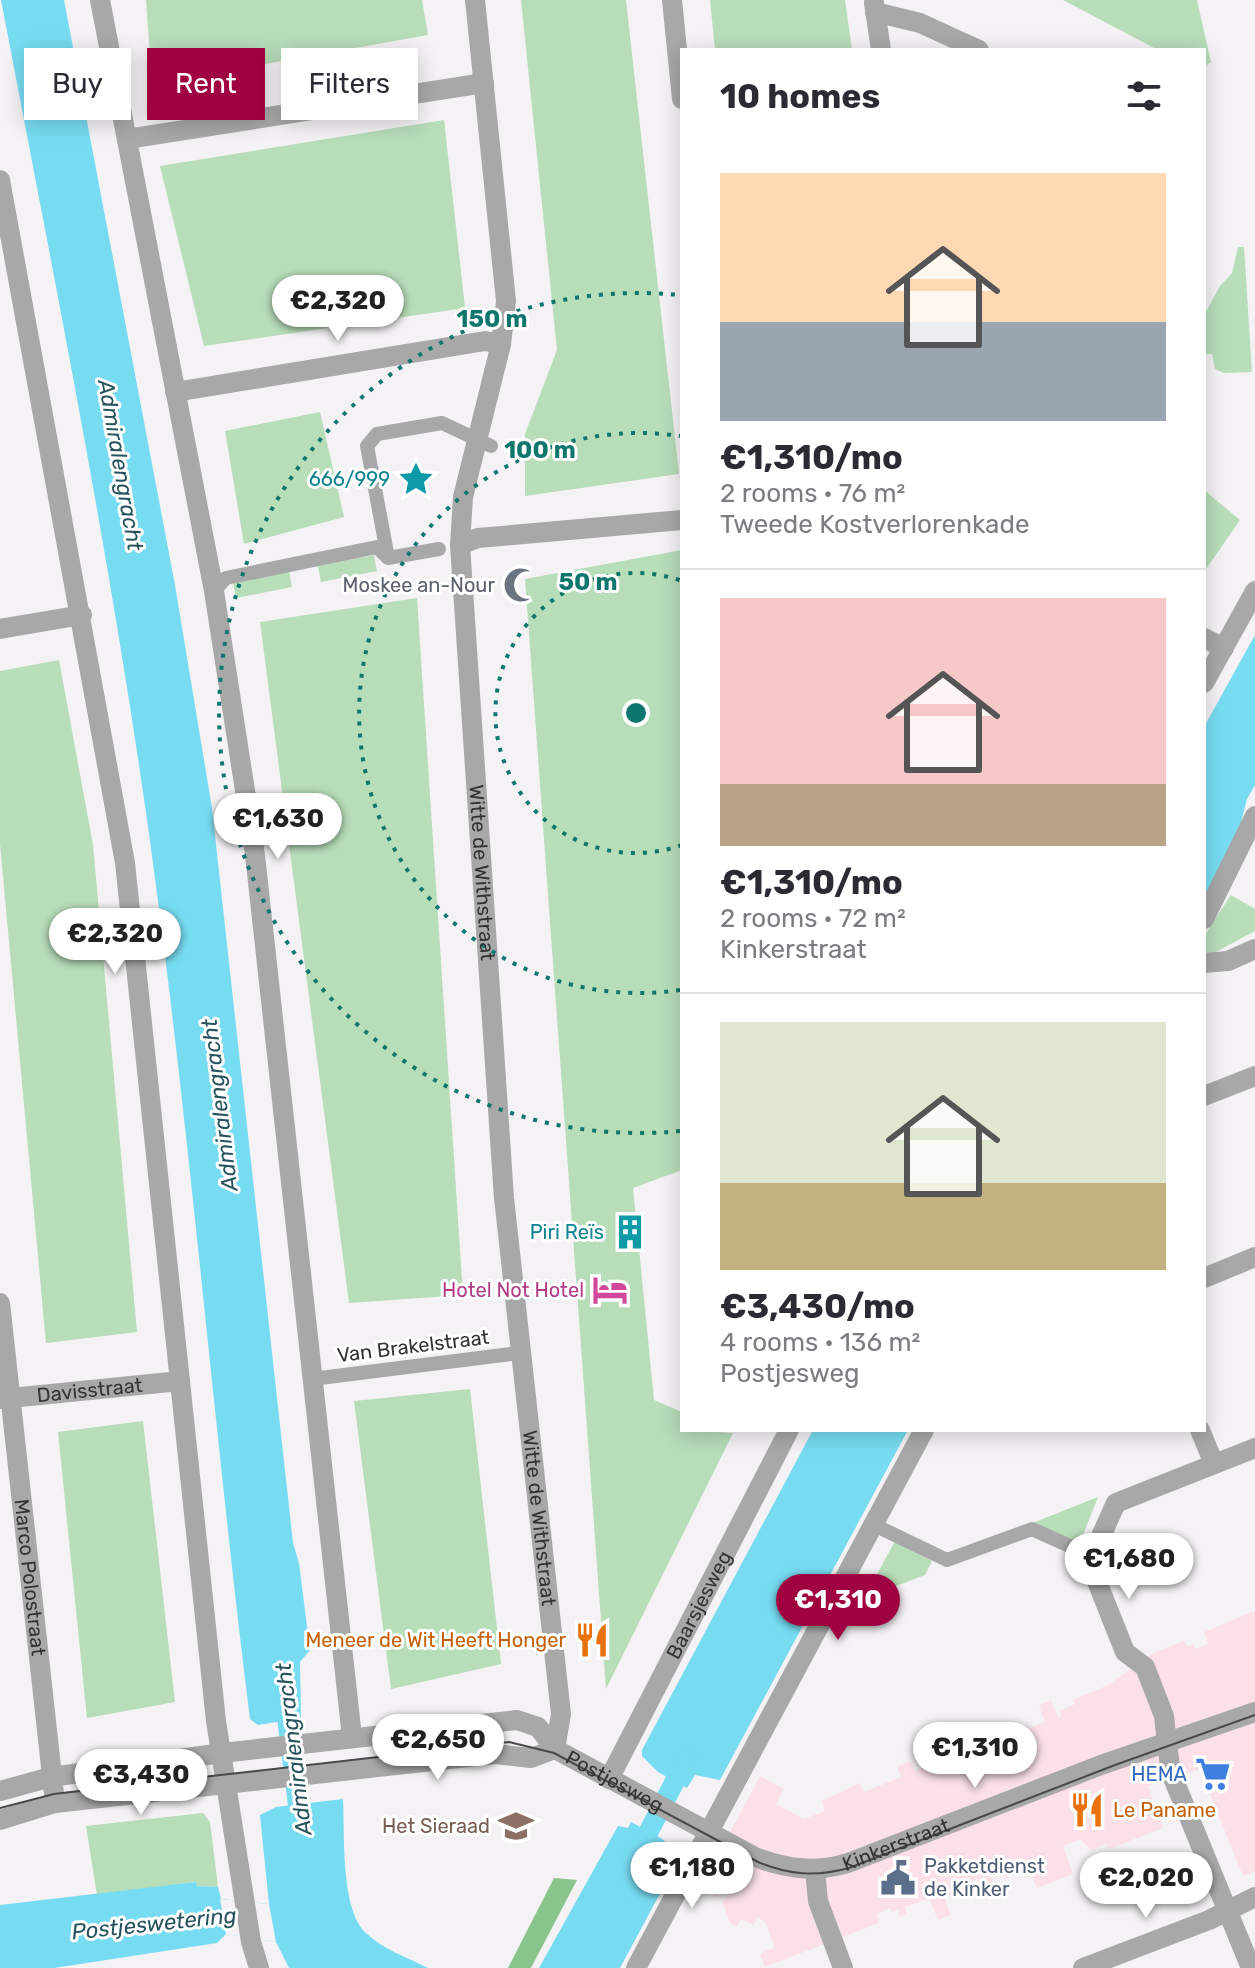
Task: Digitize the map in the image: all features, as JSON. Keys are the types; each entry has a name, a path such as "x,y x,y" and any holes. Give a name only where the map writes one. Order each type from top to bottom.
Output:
{"street":[{"path":"100,0 214,591 255,855 352,1737"},
{"name":"Witte de Withstraat","path":"475,0 506,301 501,344 450,547 504,1198 561,1714 555,1749"},
{"path":"672,0 680,79"},
{"path":"874,6 887,45"},
{"path":"874,6 975,48"},
{"path":"127,139 484,83"},
{"path":"0,180 125,863 225,1771 250,1937 259,1968"},
{"path":"0,298 21,293"},
{"path":"175,392 485,341 501,344"},
{"path":"386,551 367,446 377,434 442,423 478,439"},
{"path":"214,591 226,578 377,547 386,551 450,547 478,538 680,520"},
{"path":"1206,680 1255,591"},
{"path":"0,629 82,615"},
{"path":"1206,639 1224,648"},
{"path":"1206,915 1255,816"},
{"path":"1206,963 1228,961 1255,949"},
{"path":"1206,1095 1255,1076"},
{"path":"1206,1277 1255,1257"},
{"name":"Marco Polostraat","path":"0,1303 5,1398 55,1803"},
{"name":"Van Brakelstraat","path":"312,1379 519,1353"},
{"name":"Davisstraat","path":"5,1398 180,1381"},
{"name":"Baarsjesweg","path":"609,1779 788,1432"},
{"path":"636,1968 923,1432"},
{"path":"1201,1432 1214,1464"},
{"path":"1251,1968 1171,1773 1164,1716 1145,1667 1125,1652 1092,1569 1092,1556 1116,1503 1255,1448"},
{"path":"874,1525 947,1560 1032,1529 1092,1556"},
{"name":"Kinkerstraat","path":"674,1813 774,1864 815,1870 848,1863 1255,1712"},
{"name":"Postjesweg","path":"0,1820 55,1803 225,1771 269,1748 517,1720 538,1727 555,1749 674,1813"},
{"name":"Postjesweg","path":"0,1791 51,1777 225,1771 273,1781 495,1754 531,1758 555,1749"},
{"path":"815,1870 818,1901 843,1968"},
{"path":"1083,1968 1209,1920 1255,1897"}],"shaded area":[{"path":"1255,1611 1255,1871 1243,1876 1200,1769 1148,1786 1163,1828 1109,1849 1106,1844 1091,1850 1080,1839 1063,1846 1073,1874 1037,1888 1029,1868 1023,1870 1020,1863 1012,1866 1015,1874 1005,1877 1002,1869 990,1874 998,1895 985,1900 977,1879 959,1886 962,1893 950,1898 947,1891 942,1892 951,1915 938,1920 929,1898 905,1907 907,1914 900,1917 898,1910 892,1912 890,1908 877,1914 879,1923 765,1967 760,1954 775,1947 765,1922 758,1918 753,1925 741,1919 737,1927 730,1923 723,1903 730,1890 723,1887 718,1897 700,1888 760,1776 784,1789 776,1804 804,1819 825,1811 822,1801 860,1783 864,1792 901,1777 897,1766 910,1761 915,1771 927,1766 924,1755 949,1745 955,1758 1045,1722 1039,1705 1051,1700 1058,1717 1061,1716 1060,1711 1075,1704 1073,1700 1108,1685 1155,1652 1184,1641 1187,1646 1193,1644 1195,1649 1208,1644 1204,1632"}],"green space":[{"path":"146,0 422,0 428,35 355,48 281,48 281,61 265,64 265,48 149,48"},
{"path":"521,0 626,0 679,474 525,496 525,434 557,350"},
{"path":"710,0 845,0 852,48 715,48"},
{"path":"1063,0 1197,0 1211,62 1206,66 1206,48 1154,48"},
{"path":"444,120 465,308 204,346 160,166"},
{"path":"1238,247 1244,247 1252,372 1224,373 1215,369 1212,354 1206,354 1206,311 1220,286 1232,273"},
{"path":"320,412 344,517 244,544 225,431"},
{"path":"1206,492 1240,520 1206,569"},
{"path":"680,550 680,1171 633,1188 654,1400 680,1411 680,1432 733,1433 606,1689 525,579"},
{"path":"374,555 377,571 321,582 318,566"},
{"path":"289,571 292,587 236,598 233,582"},
{"path":"417,598 463,1295 349,1303 260,622"},
{"path":"59,660 93,845 137,1332 46,1343 0,844 0,671"},
{"path":"1231,895 1255,909 1255,931 1212,954 1206,953 1206,933"},
{"path":"470,1389 501,1664 391,1689 354,1401"},
{"path":"143,1421 175,1702 87,1718 58,1432"},
{"path":"1098,1497 1081,1540 1076,1542 1036,1526 1035,1522"},
{"path":"895,1541 932,1561 925,1575 870,1596 867,1593"},
{"path":"203,1813 210,1822 218,1887 197,1886 195,1882 97,1895 86,1826"},
{"path":"554,1878 577,1880 531,1968 508,1968"}],"water":[{"path":"1,0 64,0 73,48 24,48 24,120 87,120 175,585 212,808 293,1543 299,1563 310,1650 300,1662 301,1718 258,1725 250,1719 164,944 134,729 80,416"},
{"path":"1255,635 1255,785 1247,799 1235,846 1206,897 1206,723"},
{"path":"812,1432 907,1432 720,1780 695,1775 687,1788 658,1772 642,1756 642,1750"},
{"name":"Postjeswetering","path":"343,1799 348,1890 358,1923 380,1944 428,1968 289,1968 276,1942 226,1934 217,1943 54,1968 0,1968 0,1905 196,1882 197,1886 218,1887 221,1899 269,1904 260,1815 276,1807"},
{"path":"631,1822 661,1838 678,1854 678,1860 620,1968 539,1968 618,1826 628,1828"}],"pier":[{"path":"220,1899 269,1904 276,1942 226,1934"}],"waterway":[{"name":"Admiralengracht","path":"284,1694 301,1829"},
{"path":"637,1854 687,1758"}],"tram line":[{"path":"0,1808 54,1794 509,1742 554,1753 758,1862 792,1872 825,1873 849,1868 1115,1765 1255,1715"}],"place":[{"name":"666/999","path":"416,479"},
{"name":"Moskee an-Nour","path":"521,585"},
{"name":"Piri Reïs","path":"630,1232"},
{"name":"Hotel Not Hotel","path":"610,1290"},
{"name":"Meneer de Wit Heeft Honger","path":"592,1640"},
{"name":"HEMA","path":"1213,1774"},
{"name":"Le Paname","path":"1087,1810"},
{"name":"Het Sieraad","path":"516,1826"},
{"name":"Pakketdienst de Kinker","path":"898,1878"}]}
